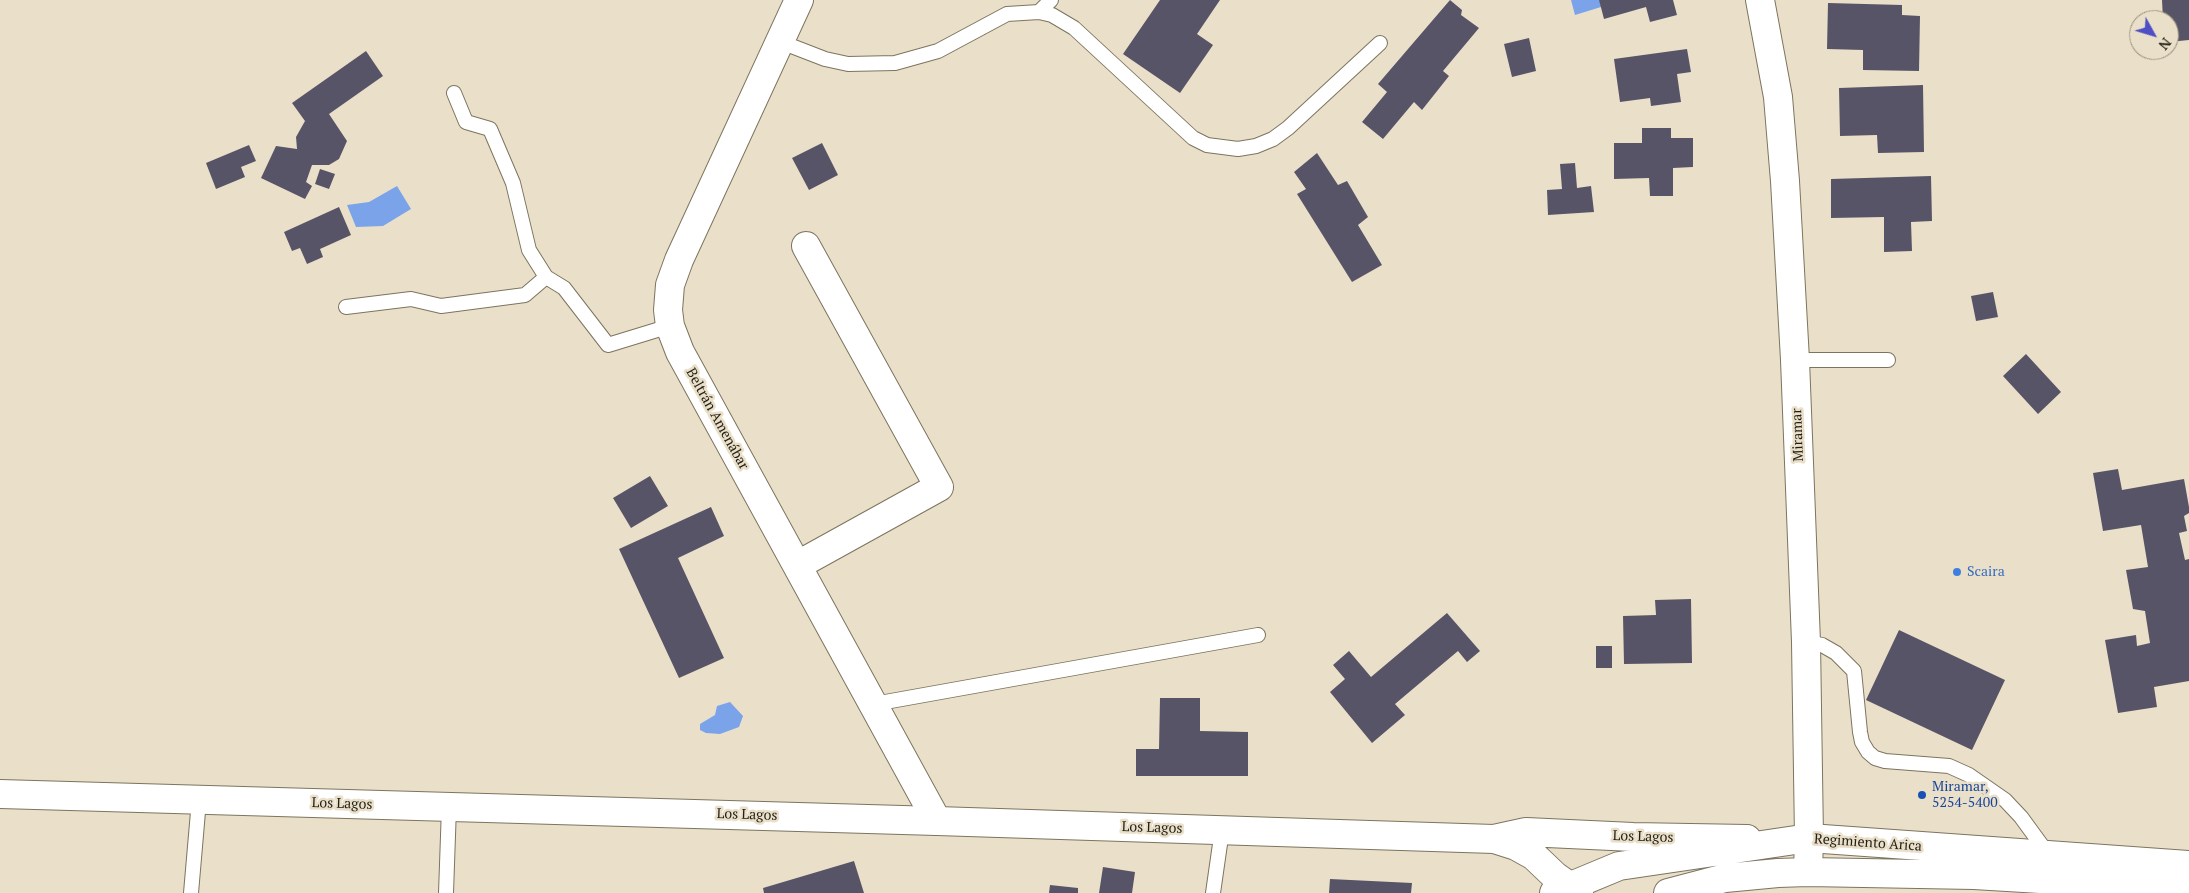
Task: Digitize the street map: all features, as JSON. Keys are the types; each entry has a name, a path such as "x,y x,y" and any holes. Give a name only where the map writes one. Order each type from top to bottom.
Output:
{"main road":[{"name":"Beltrán Amenábar","path":"799,0 679,260 670,285 668,310 670,326 680,352 937,821"},
{"name":"Miramar","path":"1760,0 1783,141 1795,360 1806,642 1801,839 1808,872"},
{"path":"798,565 939,487 806,246"},
{"name":"Los Lagos","path":"0,794 1494,839 1526,832 1633,838 1801,839"},
{"name":"Los Lagos","path":"1494,839 1516,846 1534,856 1555,876 1567,891"},
{"name":"Regimiento Arica","path":"1567,891 1619,866 1801,839 2048,854 2189,865"},
{"name":"Regimiento Arica","path":"1668,893 1725,878 1808,872 1974,875 2189,888"}],"lane":[{"path":"1039,12 1051,0"},
{"path":"780,42 825,60 856,64 895,63 938,51 1007,14 1039,12 1052,15 1074,28 1192,138 1207,145 1238,149 1256,146 1273,139 1288,128 1380,43"},
{"path":"454,93 466,122 490,129 513,184 529,250 546,278 564,288 608,345 670,326"},
{"path":"346,307 411,299 441,306 525,295 546,278"},
{"path":"1795,360 1888,360"},
{"path":"874,704 1258,635"},
{"path":"1806,642 1822,645 1836,653 1854,671 1860,732 1862,742 1868,752 1875,758 1885,761 1949,766 1969,775 2005,800 2021,817 2048,854"},
{"path":"191,893 199,800"},
{"path":"446,893 449,807"},
{"path":"1213,893 1222,830"}],"water":[{"path":"1571,0 1613,0 1614,3 1575,15"},
{"path":"397,186 411,209 383,226 356,227 347,205 369,202"},
{"path":"730,702 743,716 739,727 720,734 706,733 700,730 700,724 715,715 717,706"}],"building":[{"path":"1160,0 1220,0 1197,34 1213,45 1180,93 1123,54"},
{"path":"1450,0 1462,10 1461,15 1479,28 1443,71 1449,76 1422,110 1414,102 1383,139 1362,122 1387,92 1378,84"},
{"path":"1599,0 1673,0 1677,15 1650,22 1646,7 1604,19"},
{"path":"2162,0 2189,0 2189,40 2179,41 2179,10 2162,10"},
{"path":"1828,3 1902,5 1902,15 1920,16 1919,71 1863,70 1863,50 1827,49"},
{"path":"1529,38 1536,71 1512,77 1504,44"},
{"path":"1687,49 1691,72 1677,74 1681,102 1651,106 1650,98 1620,102 1614,59"},
{"path":"366,51 383,76 329,114 347,141 339,159 329,165 312,165 306,182 312,186 305,199 261,178 276,146 297,149 296,137 305,121 292,103"},
{"path":"1923,85 1924,152 1878,153 1877,135 1840,136 1839,88"},
{"path":"1642,128 1671,128 1671,138 1693,138 1693,167 1673,168 1673,196 1650,196 1649,178 1614,179 1614,143 1642,143"},
{"path":"822,143 838,175 809,190 792,158"},
{"path":"249,145 256,161 241,167 245,177 216,189 206,163"},
{"path":"1317,153 1338,185 1347,181 1368,217 1358,225 1382,265 1352,282 1297,194 1306,189 1294,172"},
{"path":"1575,163 1577,188 1591,186 1594,212 1548,215 1547,190 1562,189 1560,164"},
{"path":"320,169 335,174 329,189 315,184"},
{"path":"1931,176 1932,221 1911,222 1912,251 1884,252 1884,217 1831,218 1831,179"},
{"path":"339,207 351,235 320,249 323,257 307,264 300,248 292,251 284,232"},
{"path":"1993,292 1998,317 1976,321 1971,296"},
{"path":"2026,354 2061,392 2038,414 2003,376"},
{"path":"2118,469 2122,490 2184,479 2189,513 2184,516 2187,531 2179,533 2185,560 2189,559 2189,681 2154,687 2157,707 2118,713 2105,640 2136,635 2137,646 2150,643 2145,611 2133,609 2126,570 2148,567 2141,525 2103,531 2093,473"},
{"path":"650,476 668,506 631,528 613,498"},
{"path":"711,507 724,536 678,558 724,658 679,678 619,549"},
{"path":"1691,599 1692,663 1624,664 1623,616 1656,615 1655,600"},
{"path":"1447,613 1480,651 1467,662 1458,651 1395,704 1405,715 1372,743 1330,692 1345,679 1333,665 1349,651 1371,677"},
{"path":"1899,630 2005,680 1972,750 1866,700"},
{"path":"1596,646 1612,646 1612,668 1596,668"},
{"path":"1160,698 1200,698 1200,731 1248,732 1248,776 1136,776 1136,749 1159,749"},
{"path":"854,861 864,893 764,893 763,888"},
{"path":"1103,867 1135,872 1132,893 1099,893"},
{"path":"1330,879 1412,883 1411,893 1329,893"},
{"path":"1050,885 1078,888 1078,893 1049,893"}],"place":[{"name":"Scaira","path":"1957,572"},
{"name":"Miramar, 5254-5400","path":"1922,795"}]}
